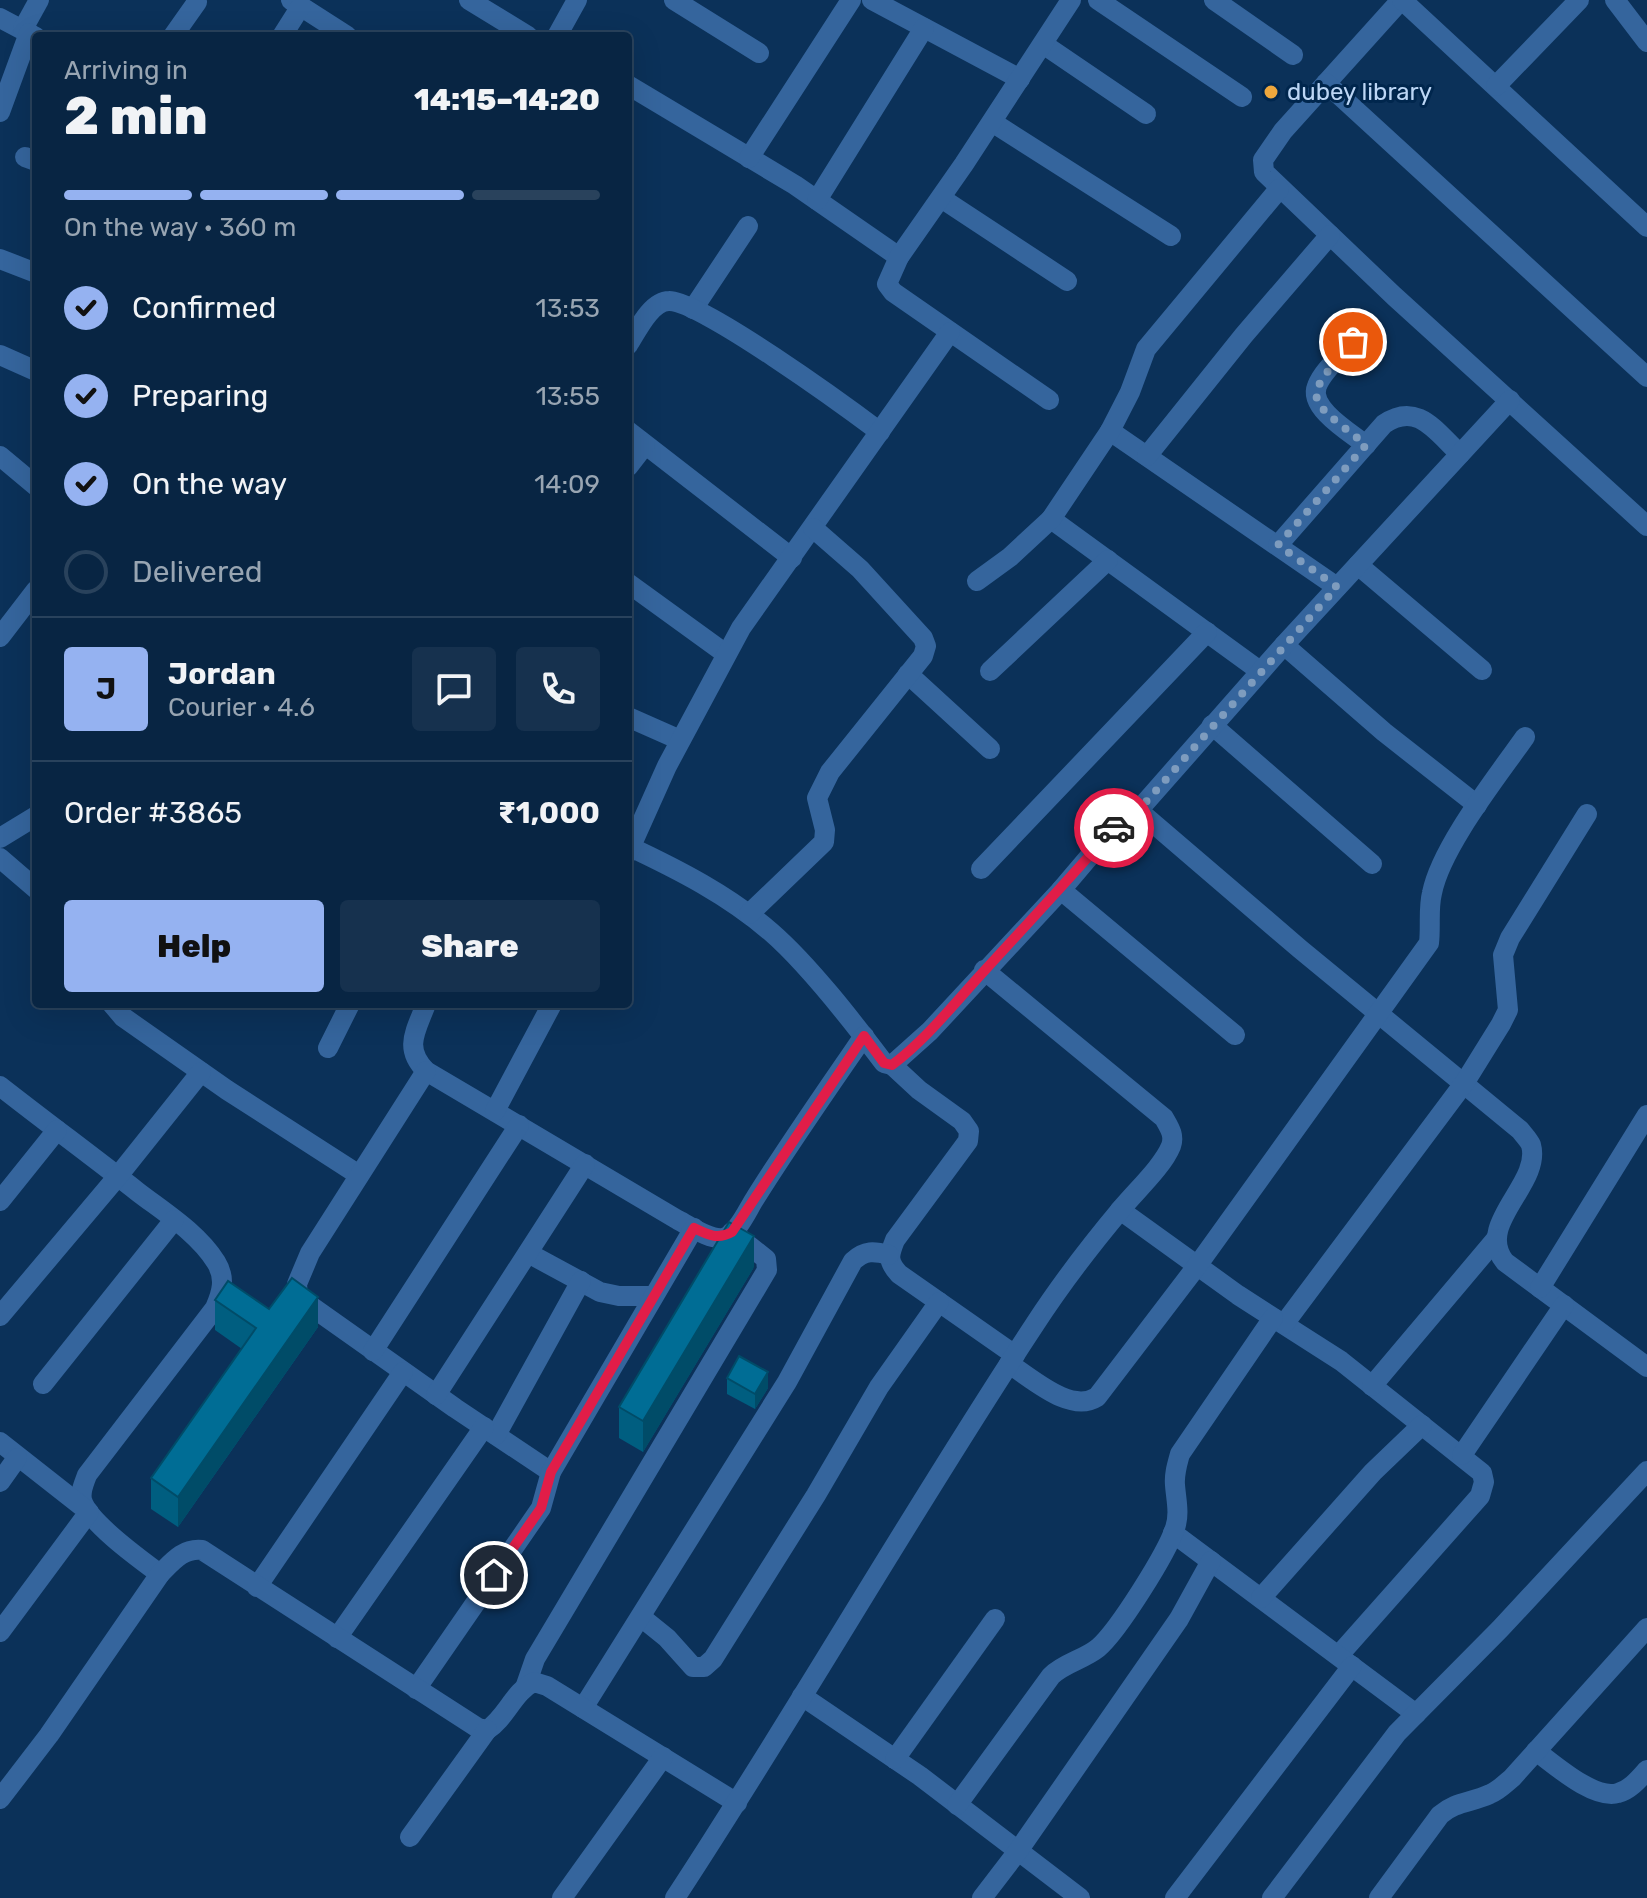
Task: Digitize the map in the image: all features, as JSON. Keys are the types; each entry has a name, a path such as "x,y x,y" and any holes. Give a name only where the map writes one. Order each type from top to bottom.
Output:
{"street":[{"path":"0,112 39,0"},
{"path":"469,0 521,32"},
{"path":"559,32 577,0"},
{"path":"674,0 759,53"},
{"path":"749,158 851,0"},
{"path":"872,0 1020,79"},
{"path":"1049,400 893,292 887,284 899,257 1071,0"},
{"path":"1098,0 1242,97"},
{"path":"1214,0 1293,55"},
{"path":"1647,227 1401,0 1283,131 1263,160 1264,172 1279,189 1647,526"},
{"path":"1496,86 1579,0"},
{"path":"1615,0 1647,42"},
{"path":"176,32 197,2"},
{"path":"284,32 296,3 341,32"},
{"path":"0,18 29,33"},
{"path":"817,200 924,28"},
{"path":"1043,44 1146,114"},
{"path":"1326,83 1647,377"},
{"path":"632,87 817,200 899,257"},
{"path":"992,122 1171,236"},
{"path":"977,581 1010,557 1051,519 1110,431 1130,392 1146,349 1279,189"},
{"path":"941,198 1067,281"},
{"path":"693,309 748,226"},
{"path":"1147,456 1244,335 1330,235"},
{"path":"0,259 32,271"},
{"path":"632,340 658,304 669,301 693,309 826,392 880,432"},
{"path":"632,843 680,740 741,628 950,332"},
{"path":"1353,342 1321,378 1315,388 1316,399 1321,409 1366,445"},
{"path":"0,355 32,369"},
{"path":"892,1065 930,1031 1061,890 1117,824 1136,813 1260,671 1510,400"},
{"path":"1278,545 1384,424 1396,416 1411,413 1422,419 1460,454"},
{"path":"1110,431 1337,587"},
{"path":"632,434 792,558"},
{"path":"632,462 645,445"},
{"path":"0,456 32,483"},
{"path":"1051,519 1260,671"},
{"path":"749,914 824,842 825,830 817,798 830,772 923,656 926,646 923,638 860,569 813,528"},
{"path":"990,671 1108,560"},
{"path":"1358,565 1482,670"},
{"path":"632,586 726,654"},
{"path":"0,637 32,599"},
{"path":"981,869 1207,632"},
{"path":"1284,645 1384,732 1477,805"},
{"path":"908,674 990,749"},
{"path":"632,719 680,740"},
{"path":"1212,725 1372,864"},
{"path":"632,850 691,876 749,914 773,934 864,1036 884,1063 892,1065 919,1090 962,1121 969,1131 968,1141 895,1240 889,1255 890,1264 1059,1395 1076,1403 1088,1404 1097,1397 1197,1266 1429,943 1432,890 1440,868 1477,805 1525,737"},
{"path":"1136,813 1146,817 1520,1130 1531,1145 1531,1157 1522,1185 1501,1221 1496,1239 1497,1252 1505,1262 1641,1363 1647,1340"},
{"path":"957,1805 1051,1676 1060,1667 1101,1646 1129,1608 1173,1533 1178,1509 1175,1472 1180,1454 1465,1082 1508,1010 1508,992 1502,968 1510,938 1587,814"},
{"path":"0,838 32,818"},
{"path":"0,858 32,886"},
{"path":"1061,890 1235,1035"},
{"path":"675,1898 1012,1359 1045,1309 1171,1145 1172,1132 1164,1118 984,970"},
{"path":"115,1008 123,1017 201,1072 359,1175"},
{"path":"328,1048 348,1008"},
{"path":"424,1008 412,1050 416,1061 426,1071 694,1228 723,1238 732,1232 864,1036"},
{"path":"495,1111 550,1008"},
{"path":"426,1071 310,1253 297,1284 298,1297 551,1472"},
{"path":"0,1316 201,1072"},
{"path":"0,1086 174,1220 203,1245 217,1262 223,1277 222,1293 215,1308 87,1475 81,1490 82,1502 89,1512"},
{"path":"1540,1288 1647,1115"},
{"path":"373,1351 519,1125"},
{"path":"0,1201 57,1130"},
{"path":"436,1395 585,1164"},
{"path":"1120,1210 1197,1266 1341,1361 1462,1455 1482,1473 1484,1482 1480,1496 1345,1660 1175,1898"},
{"path":"43,1384 174,1220"},
{"path":"416,1689 541,1508 551,1472 694,1228"},
{"path":"410,1837 487,1730 497,1724 526,1685 535,1659 767,1270 766,1259 732,1232"},
{"path":"1372,1386 1496,1239"},
{"path":"583,1708 787,1382 853,1261 862,1253 875,1251 889,1255"},
{"path":"528,1253 600,1292 619,1296 653,1296"},
{"path":"337,1638 490,1431 581,1281"},
{"path":"641,1617 667,1638 693,1667 704,1667 713,1659 816,1495 879,1387 939,1302"},
{"path":"1462,1455 1564,1305"},
{"path":"257,1587 403,1372"},
{"path":"1261,1598 1373,1472 1422,1425"},
{"path":"0,1442 89,1512 132,1554 160,1574"},
{"path":"0,1482 17,1458"},
{"path":"1272,1898 1397,1733 1500,1629 1647,1471"},
{"path":"0,1632 89,1512"},
{"path":"1173,1533 1416,1714"},
{"path":"0,1799 49,1735 160,1574 178,1555 190,1549 202,1550 416,1689 478,1728 487,1730"},
{"path":"982,1898 1179,1619 1211,1561"},
{"path":"895,1759 995,1619"},
{"path":"1379,1898 1440,1815 1452,1805 1498,1790 1647,1628"},
{"path":"526,1685 534,1682 547,1686 737,1803"},
{"path":"802,1696 895,1759 1080,1898"},
{"path":"1536,1751 1588,1788 1608,1795 1621,1793 1647,1770"},
{"path":"562,1898 663,1757"}],"building":[{"path":"729,1222 754,1236 643,1421 619,1407"},
{"path":"292,1278 318,1297 178,1497 151,1478 256,1328 215,1300 228,1281 269,1309"},
{"path":"739,1356 768,1372 755,1394 727,1378"}],"way so far":[{"path":"1114,828 1128,815 1136,813 1337,587 1278,545 1366,445 1321,409 1316,399 1315,388 1321,378 1353,342"}],"place":[{"name":"dubey library","path":"1271,92"}],"route":[{"path":"494,1575 541,1508 551,1472 694,1228 723,1238 732,1232 864,1036 884,1063 892,1065 930,1031 1114,828"}]}
